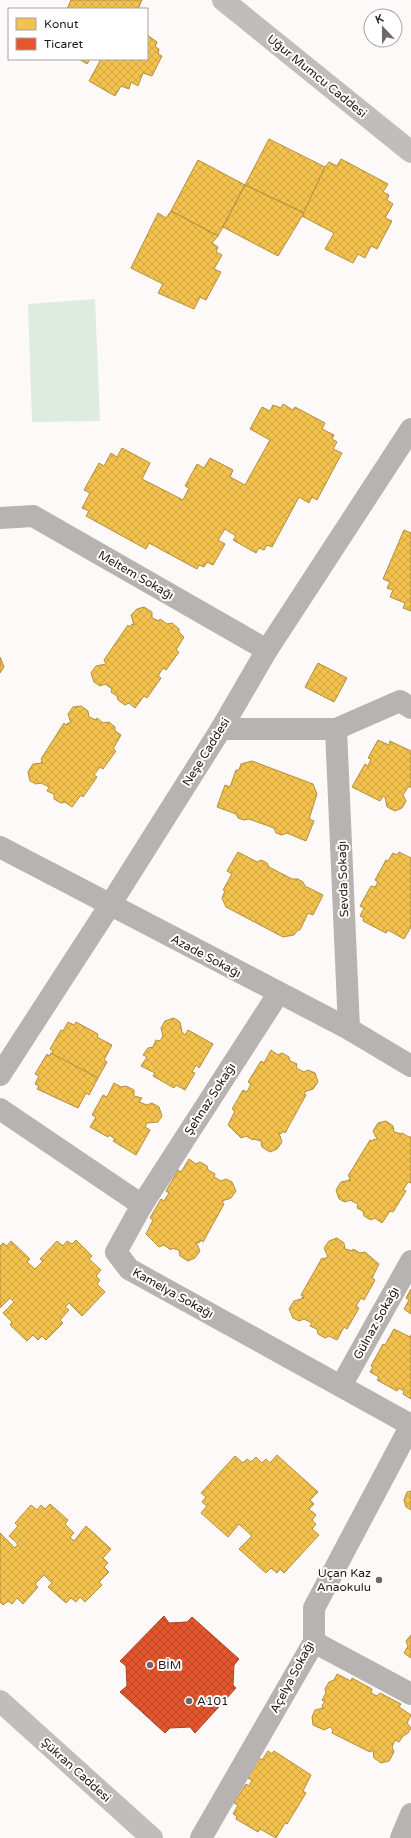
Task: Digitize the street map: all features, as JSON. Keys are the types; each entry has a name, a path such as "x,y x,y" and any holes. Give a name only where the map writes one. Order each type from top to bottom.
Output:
{"main road":[{"name":"Uğur Mumcu Caddesi","path":"223,0 411,152"},
{"name":"Şükran Caddesi","path":"0,1701 152,1838"}],"street":[{"name":"Neşe Caddesi","path":"0,1076 221,729 267,650 411,429"},
{"name":"Meltem Sokağı","path":"0,518 33,516 267,650"},
{"path":"221,729 336,729 400,701 411,708"},
{"name":"Sevda Sokağı","path":"336,729 349,1030"},
{"name":"Azade Sokağı","path":"0,847 349,1030 411,1066"},
{"name":"Şehnaz Sokağı","path":"142,1204 278,994"},
{"path":"0,1109 142,1204"},
{"name":"Kamelya Sokağı","path":"142,1204 116,1252 129,1269 411,1425"},
{"name":"Gülnaz Sokağı","path":"341,1386 411,1261"},
{"name":"Açelya Sokağı","path":"201,1838 314,1642 314,1608 411,1425"},
{"path":"314,1642 411,1694"},
{"path":"400,1838 411,1814"}],"shaded area":[{"path":"95,299 100,421 32,422 28,304"}],"building: Konut":[{"path":"71,0 142,0 138,8 67,8"},
{"path":"148,36 157,42 155,47 159,49 158,54 162,56 152,76 143,73 138,86 131,82 129,89 121,86 115,96 89,81 100,61 99,60 148,60"},
{"path":"81,60 89,60 87,64"},
{"path":"269,139 325,167 304,213 245,185"},
{"path":"341,159 388,184 383,192 389,195 387,200 393,204 385,218 392,221 377,249 371,246 365,258 358,254 353,263 325,249 334,233 302,216 325,167 329,162 337,166"},
{"path":"198,160 245,185 218,236 171,211"},
{"path":"245,185 304,213 278,256 223,227"},
{"path":"171,211 218,236 212,243 218,247 216,252 222,255 214,269 221,272 206,300 200,297 194,309 158,293 163,284 131,268 158,213 166,218"},
{"path":"283,404 293,410 295,407 325,423 322,429 334,435 332,439 337,442 333,449 342,453 317,500 312,497 309,503 299,497 272,547 267,545 264,550 259,548 256,553 233,540 236,536 225,529 218,540 225,544 213,565 207,562 204,567 199,565 197,569 149,543 146,549 86,516 89,511 82,508 90,493 84,490 99,463 104,466 111,453 117,457 122,448 150,463 142,479 183,500 189,488 185,486 197,464 204,468 210,458 233,470 230,477 245,485 270,440 250,429 262,407 270,411 273,405 281,408"},
{"path":"404,530 411,533 411,611 403,608 405,603 390,597 393,590 387,588 390,582 383,579"},
{"path":"144,607 152,612 152,618 159,621 160,619 167,624 172,623 179,629 179,632 184,637 176,650 179,652 166,670 163,668 158,676 161,678 147,698 144,696 135,708 129,703 125,705 118,700 117,696 111,692 112,689 105,684 100,686 94,682 91,673 96,666 106,664 104,660 128,625 130,627 132,624 134,625 131,615 137,609"},
{"path":"0,657 4,667 0,673"},
{"path":"318,663 347,678 334,702 305,687"},
{"path":"81,706 88,711 89,717 96,720 97,718 103,723 109,722 115,727 115,731 121,735 113,749 116,751 103,769 100,767 94,775 97,777 83,797 81,795 72,807 65,802 61,803 54,799 54,794 47,791 49,787 41,783 36,784 30,781 28,772 33,764 43,763 41,762 41,759 64,723 66,725 71,723 68,714 73,707"},
{"path":"378,740 389,745 390,741 411,751 411,787 408,787 403,795 406,801 402,808 395,811 387,807 385,797 383,796 380,801 352,787 365,764 368,766 371,759 368,758"},
{"path":"252,761 313,784 317,794 309,819 314,821 306,841 287,833 282,835 276,833 274,828 249,819 244,820 238,818 236,814 217,807 225,785 230,787 236,770 239,770 241,764"},
{"path":"238,852 257,862 261,860 267,863 269,867 292,879 298,879 303,882 305,886 323,895 313,915 308,913 300,930 298,930 294,935 283,937 226,907 222,898 225,891 223,890 232,874 227,871"},
{"path":"399,852 411,858 411,927 404,939 388,930 386,933 363,921 364,918 360,916 364,908 360,906 371,886 375,887 378,882 375,880 386,860 388,861 393,853 397,855"},
{"path":"174,1018 180,1022 182,1032 185,1035 188,1030 213,1044 199,1068 196,1065 192,1072 195,1073 185,1090 176,1085 174,1088 153,1076 155,1073 141,1066 147,1057 143,1055 148,1048 153,1047 156,1040 160,1041 163,1036 161,1028 165,1021"},
{"path":"68,1022 74,1025 76,1022 98,1034 97,1037 112,1045 104,1060 107,1062 98,1078 51,1054 53,1051 50,1049 61,1030 63,1031"},
{"path":"271,1050 278,1055 282,1053 289,1057 290,1061 297,1064 296,1068 304,1072 308,1070 315,1073 318,1082 313,1089 304,1092 306,1095 285,1133 283,1131 281,1134 279,1132 282,1142 277,1149 270,1152 262,1147 261,1141 253,1140 246,1136 241,1138 228,1125 235,1111 232,1109 243,1090 247,1092 251,1084 248,1082 261,1061 264,1063"},
{"path":"51,1053 98,1078 89,1095 86,1093 78,1108 37,1089 39,1086 35,1084 39,1076 35,1074 47,1054 50,1056"},
{"path":"114,1083 121,1087 126,1086 134,1090 134,1096 142,1098 139,1102 147,1105 152,1103 159,1107 162,1116 158,1122 147,1123 145,1127 150,1130 136,1155 113,1141 115,1139 109,1135 108,1137 90,1127 96,1117 92,1115 103,1095 107,1097"},
{"path":"386,1121 393,1126 394,1132 402,1133 411,1137 411,1183 408,1182 403,1190 406,1191 393,1212 390,1211 382,1223 375,1218 371,1220 364,1216 363,1211 357,1208 358,1204 350,1200 345,1202 339,1199 336,1190 341,1182 351,1180 349,1180 350,1177 348,1176 370,1140 372,1141 377,1139 373,1131 378,1123"},
{"path":"189,1159 196,1164 200,1162 207,1166 208,1170 215,1174 214,1177 221,1181 226,1179 232,1182 236,1191 231,1198 222,1201 224,1204 203,1242 201,1240 199,1243 196,1242 200,1251 195,1258 188,1261 180,1256 179,1250 171,1248 171,1250 164,1245 159,1247 146,1234 153,1220 150,1218 161,1199 164,1201 169,1193 166,1191 178,1170 181,1172"},
{"path":"337,1238 344,1243 345,1249 353,1251 353,1249 360,1253 365,1252 379,1264 372,1278 375,1280 364,1300 361,1298 356,1306 359,1308 347,1329 344,1327 337,1340 329,1336 325,1338 318,1334 317,1329 310,1326 312,1323 304,1319 299,1321 293,1318 289,1309 294,1301 304,1298 302,1298 303,1296 301,1295 322,1258 328,1257 324,1248 329,1241"},
{"path":"76,1240 92,1256 89,1259 101,1270 96,1276 100,1280 97,1284 105,1292 82,1316 69,1303 65,1307 69,1310 60,1320 63,1323 46,1340 42,1336 38,1340 33,1335 27,1341 10,1325 12,1322 3,1313 14,1302 10,1298 0,1308 0,1246 3,1243 7,1246 11,1241 30,1259 27,1262 35,1269 43,1261 40,1259 57,1241 63,1246 67,1241 72,1244"},
{"path":"411,1289 411,1314 404,1309 409,1300 406,1298"},
{"path":"394,1329 410,1337 411,1335 411,1399 403,1394 404,1391 399,1388 397,1391 377,1380 379,1377 370,1372 373,1367 371,1366 383,1344 385,1345"},
{"path":"277,1455 318,1492 310,1500 314,1504 309,1509 316,1515 312,1520 316,1524 312,1529 319,1535 284,1573 280,1569 277,1573 271,1568 266,1573 239,1549 252,1536 239,1524 228,1537 201,1513 207,1506 202,1502 206,1497 201,1493 235,1456 243,1463 247,1459 251,1462 256,1457 262,1463 266,1459 270,1463"},
{"path":"411,1491 411,1510 406,1507 404,1500 407,1492"},
{"path":"50,1504 68,1520 65,1524 74,1533 70,1537 74,1541 86,1526 111,1549 103,1558 108,1563 104,1567 109,1572 99,1582 102,1585 85,1602 80,1597 76,1602 71,1598 66,1603 48,1587 52,1583 44,1575 35,1584 38,1587 23,1604 17,1598 12,1604 8,1601 3,1605 0,1602 0,1533 15,1548 18,1544 9,1536 18,1526 15,1523 31,1505 37,1510 41,1505 45,1509"},
{"path":"411,1635 411,1658 404,1653 408,1646 406,1641"},
{"path":"337,1674 351,1681 352,1678 372,1689 371,1693 377,1696 380,1693 401,1704 399,1707 411,1715 407,1723 411,1728 399,1742 395,1740 392,1747 394,1752 389,1761 381,1763 374,1758 373,1750 370,1752 332,1733 333,1730 330,1727 324,1730 313,1725 312,1717 315,1710 323,1708 322,1705 325,1702 322,1700 326,1693 325,1689 329,1682 334,1680"},
{"path":"268,1751 272,1754 274,1751 311,1775 303,1791 306,1793 287,1824 285,1823 276,1838 260,1829 258,1832 236,1819 237,1816 233,1814 238,1805 234,1803 246,1784 249,1786 252,1780 248,1778 259,1758 262,1760"}],"building: Ticaret":[{"path":"164,1616 169,1623 187,1622 192,1617 239,1659 234,1665 233,1685 236,1688 195,1733 190,1727 170,1728 165,1733 120,1692 127,1686 126,1666 120,1661"}],"place":[{"name":"Uçan Kaz Anaokulu","path":"379,1580"},
{"name":"BİM","path":"150,1665"},
{"name":"A101","path":"189,1701"}]}
